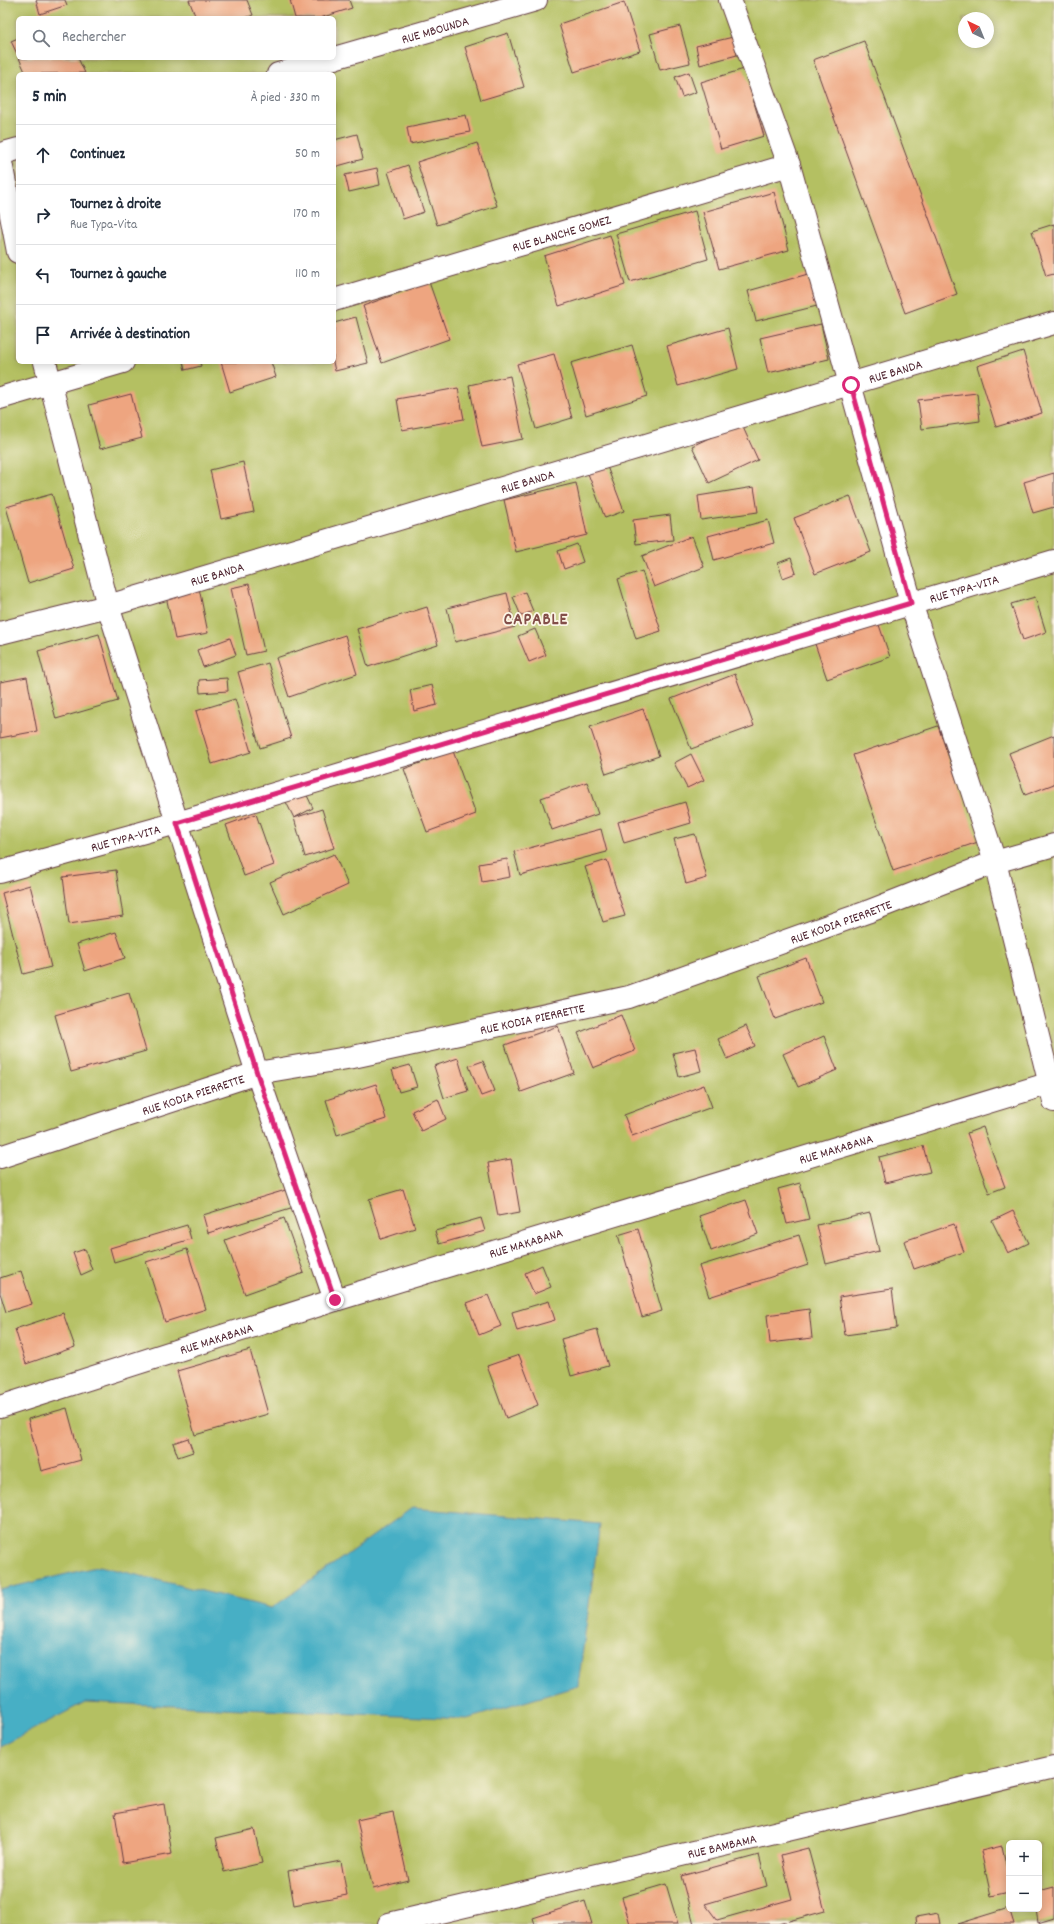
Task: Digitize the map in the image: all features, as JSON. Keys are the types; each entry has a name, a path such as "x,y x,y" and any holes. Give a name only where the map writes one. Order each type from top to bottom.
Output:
{"street":[{"name":"RUE MBOUNDA","path":"336,57 536,0"},
{"path":"735,1 789,165 911,603 995,862 1052,1089"},
{"name":"RUE MBOUNDA","path":"285,72 327,60"},
{"path":"0,154 16,150"},
{"path":"0,157 16,241"},
{"name":"RUE BLANCHE GOMEZ","path":"336,299 789,165"},
{"name":"RUE BANDA","path":"0,633 108,606 851,385 1054,323"},
{"path":"45,364 108,606 257,1073 335,1300"},
{"path":"0,398 116,364"},
{"name":"RUE TYPA-VITA","path":"0,872 177,823 1054,561"},
{"name":"RUE KODIA PIERRETTE","path":"0,1157 257,1073 352,1057 629,997 867,912 995,862 1054,845"},
{"name":"RUE MAKABANA","path":"0,1407 335,1300 1052,1089"},
{"name":"RUE BAMBAMA","path":"389,1924 1054,1767"}],"green space":[{"path":"0,0 1054,0 1054,1924 0,1924"}],"water":[{"path":"412,1508 600,1524 578,1686 467,1719 85,1702 0,1747 0,1590 100,1566 272,1608"}],"building":[{"path":"36,0 65,0 67,5 40,14"},
{"path":"189,0 247,0 253,15 250,16 195,16"},
{"path":"290,0 349,0 352,8 326,16 294,16"},
{"path":"624,2 640,51 574,72 559,24"},
{"path":"680,26 690,63 660,70 650,34"},
{"path":"508,33 524,87 481,100 465,47"},
{"path":"733,37 737,55 700,65 696,46"},
{"path":"16,39 16,52 11,41"},
{"path":"864,41 957,294 905,313 813,60"},
{"path":"20,60 79,60 85,72 25,72"},
{"path":"744,69 764,136 721,149 701,82"},
{"path":"689,72 696,92 682,97 675,77"},
{"path":"466,115 470,132 410,144 407,127"},
{"path":"357,134 363,159 336,166 336,139"},
{"path":"477,143 497,206 437,225 417,162"},
{"path":"408,165 424,212 403,219 388,172"},
{"path":"377,168 380,185 349,192 345,175"},
{"path":"774,192 789,250 719,269 703,212"},
{"path":"695,211 708,259 630,282 616,234"},
{"path":"1054,224 1054,274 1046,276 1032,231"},
{"path":"610,235 625,285 559,306 544,256"},
{"path":"808,274 817,306 756,321 748,291"},
{"path":"429,282 449,339 382,363 363,306"},
{"path":"356,317 368,363 335,371 333,364 336,364 336,322"},
{"path":"821,324 829,359 768,373 760,338"},
{"path":"728,328 738,369 678,386 667,346"},
{"path":"632,345 647,396 586,415 571,363"},
{"path":"1023,351 1042,413 996,427 977,366"},
{"path":"554,354 572,418 536,429 517,364"},
{"path":"184,364 200,364 201,366 185,370"},
{"path":"222,364 272,364 276,377 230,392"},
{"path":"510,376 523,439 482,447 469,385"},
{"path":"458,388 464,419 402,430 397,399"},
{"path":"977,393 980,421 922,429 918,400"},
{"path":"131,394 142,438 100,449 89,405"},
{"path":"741,423 758,460 709,483 692,446"},
{"path":"243,462 254,512 221,519 210,470"},
{"path":"606,464 624,511 605,518 587,471"},
{"path":"1054,473 1054,507 1033,513 1024,482"},
{"path":"576,483 587,535 516,552 504,500"},
{"path":"754,487 758,512 701,520 698,496"},
{"path":"52,494 74,569 28,583 6,507"},
{"path":"850,496 871,552 815,574 794,518"},
{"path":"670,515 673,540 636,544 633,520"},
{"path":"768,520 774,543 714,560 708,536"},
{"path":"692,536 704,567 654,587 642,556"},
{"path":"577,544 583,562 564,569 558,551"},
{"path":"791,558 796,573 783,578 778,563"},
{"path":"642,571 661,631 636,639 618,579"},
{"path":"249,584 264,651 246,655 231,588"},
{"path":"199,588 208,633 175,639 166,596"},
{"path":"525,592 533,611 521,616 513,597"},
{"path":"507,593 515,627 455,642 447,608"},
{"path":"1035,597 1046,632 1023,640 1011,604"},
{"path":"427,607 438,645 368,667 357,629"},
{"path":"878,622 890,657 827,679 815,644"},
{"path":"535,629 546,655 529,662 518,636"},
{"path":"99,634 118,701 56,719 38,651"},
{"path":"345,635 357,674 289,697 276,658"},
{"path":"230,638 236,655 203,667 197,650"},
{"path":"268,663 291,738 260,748 238,672"},
{"path":"735,674 754,726 691,749 671,699"},
{"path":"27,677 37,731 0,738 0,682"},
{"path":"227,678 228,691 200,693 199,680"},
{"path":"432,685 437,705 414,711 410,690"},
{"path":"235,699 251,752 212,764 196,711"},
{"path":"643,709 659,756 606,774 590,727"},
{"path":"938,726 978,842 893,871 853,755"},
{"path":"1054,735 1054,784 1025,795 1009,753"},
{"path":"453,751 476,814 427,832 404,769"},
{"path":"691,754 704,780 687,788 674,763"},
{"path":"587,782 598,814 552,830 541,798"},
{"path":"303,787 313,808 294,818 283,796"},
{"path":"685,802 691,823 624,843 618,822"},
{"path":"322,809 334,848 305,857 294,818"},
{"path":"256,814 274,865 244,876 226,825"},
{"path":"601,829 607,852 520,875 514,852"},
{"path":"695,834 707,878 686,884 674,839"},
{"path":"334,854 348,885 284,914 270,882"},
{"path":"507,859 510,877 482,882 479,864"},
{"path":"607,860 625,916 603,922 585,867"},
{"path":"116,870 123,916 69,924 63,877"},
{"path":"30,885 51,967 23,974 2,893"},
{"path":"116,932 125,958 85,971 77,944"},
{"path":"806,958 822,1002 775,1019 759,976"},
{"path":"129,993 146,1051 71,1072 55,1015"},
{"path":"621,1015 635,1051 593,1068 578,1033"},
{"path":"558,1026 574,1073 521,1092 505,1045"},
{"path":"746,1026 755,1046 727,1059 718,1039"},
{"path":"824,1036 837,1070 798,1087 783,1054"},
{"path":"695,1048 701,1071 679,1077 673,1053"},
{"path":"458,1058 468,1091 444,1098 434,1066"},
{"path":"483,1061 495,1091 481,1096 469,1066"},
{"path":"410,1065 417,1087 399,1092 392,1070"},
{"path":"376,1084 386,1119 337,1135 326,1100"},
{"path":"704,1085 712,1107 632,1136 624,1115"},
{"path":"438,1099 446,1119 421,1131 412,1111"},
{"path":"983,1127 1005,1187 989,1193 967,1133"},
{"path":"923,1146 930,1172 885,1183 879,1157"},
{"path":"511,1159 520,1212 498,1216 488,1163"},
{"path":"800,1183 809,1219 787,1224 778,1189"},
{"path":"289,1189 294,1207 208,1233 203,1215"},
{"path":"403,1189 415,1228 381,1239 369,1199"},
{"path":"746,1200 758,1234 711,1251 699,1216"},
{"path":"1013,1211 1029,1243 1008,1253 992,1221"},
{"path":"870,1213 879,1251 826,1264 817,1225"},
{"path":"284,1218 304,1273 245,1294 225,1240"},
{"path":"481,1218 485,1231 439,1244 435,1231"},
{"path":"954,1224 964,1252 914,1269 904,1241"},
{"path":"187,1225 191,1239 114,1262 110,1248"},
{"path":"638,1229 662,1311 642,1317 618,1235"},
{"path":"799,1235 808,1265 709,1297 699,1266"},
{"path":"85,1249 92,1270 81,1275 73,1253"},
{"path":"187,1249 206,1309 165,1322 146,1262"},
{"path":"542,1265 551,1287 534,1294 525,1273"},
{"path":"21,1271 32,1304 6,1312 0,1293 0,1278"},
{"path":"892,1289 897,1328 845,1335 839,1297"},
{"path":"488,1295 501,1326 479,1335 467,1303"},
{"path":"549,1301 555,1320 517,1331 512,1312"},
{"path":"809,1309 812,1338 770,1343 767,1315"},
{"path":"63,1313 75,1347 26,1364 15,1329"},
{"path":"597,1329 608,1366 571,1376 561,1339"},
{"path":"250,1350 268,1414 195,1435 177,1371"},
{"path":"519,1355 538,1405 506,1418 487,1366"},
{"path":"67,1408 81,1460 41,1471 28,1419"},
{"path":"188,1438 193,1452 178,1457 173,1443"},
{"path":"164,1804 172,1854 123,1863 115,1813"},
{"path":"393,1812 408,1880 373,1889 357,1820"},
{"path":"254,1829 262,1863 224,1872 216,1838"},
{"path":"1002,1846 1006,1864 1006,1893 991,1896 981,1851"},
{"path":"808,1848 825,1911 778,1924 694,1924 681,1876 759,1855 767,1886 705,1904 717,1920 792,1899 781,1855"},
{"path":"341,1861 347,1895 294,1905 288,1871"},
{"path":"666,1884 678,1924 630,1924 622,1897"},
{"path":"1054,1887 1054,1918 1038,1923 1036,1912 1042,1912 1042,1890"},
{"path":"585,1901 592,1924 535,1924 533,1918"},
{"path":"1006,1909 1006,1912 1010,1912 1014,1924 957,1924"},
{"path":"938,1913 940,1924 917,1924 916,1917"}],"district":[{"name":"CAPABLE","path":"536,618"}],"route":[{"path":"335,1300 257,1073 177,823 911,603 851,385"}]}
